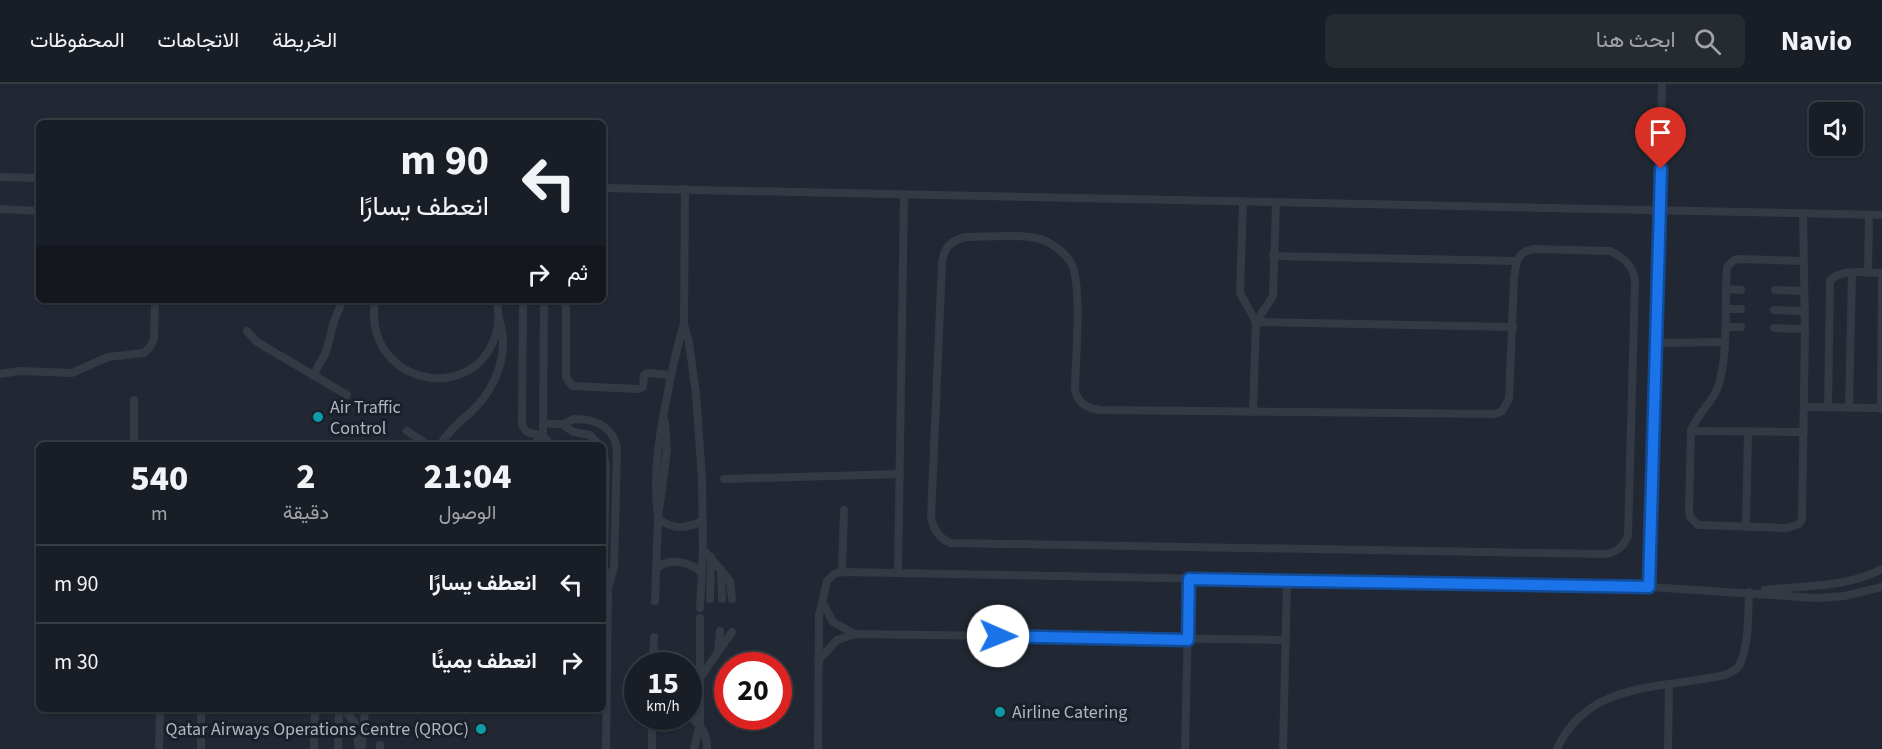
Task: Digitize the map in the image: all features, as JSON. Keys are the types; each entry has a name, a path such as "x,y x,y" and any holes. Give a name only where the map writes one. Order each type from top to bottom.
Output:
{"lane":[{"path":"1649,587 1662,84"},
{"path":"0,177 36,178"},
{"path":"606,188 1882,215"},
{"path":"655,601 658,518 654,489 656,454 671,375 684,324 685,189"},
{"path":"898,573 904,195"},
{"path":"1243,202 1240,293 1256,322 1253,412"},
{"path":"1256,322 1273,296 1275,203"},
{"path":"0,209 36,211"},
{"path":"1803,214 1805,329 1802,519 1793,528 1703,526 1693,522 1690,517 1691,431 1717,391 1721,375 1727,267 1734,260 1803,261"},
{"path":"1868,273 1869,215"},
{"path":"966,237 1031,237 1044,240 1065,255 1072,264 1078,287 1075,391 1082,404 1100,410 1496,414 1502,411 1509,399 1513,327 1516,261 1526,250 1610,251 1620,256 1633,272 1635,281 1628,536 1620,548 1614,552 1582,554 950,543 940,538 935,531 931,518 943,254 954,240 966,237"},
{"path":"1273,256 1516,261"},
{"path":"1849,408 1852,273"},
{"path":"1804,407 1881,409 1882,273 1837,274 1830,281 1828,407"},
{"path":"1726,289 1741,290"},
{"path":"1775,290 1804,291"},
{"path":"0,374 20,371 72,373 108,357 144,353 154,339 155,303"},
{"path":"313,376 326,352 334,321 342,303"},
{"path":"375,303 373,323 380,345 387,355 404,370 426,377 449,377 471,368 480,361 493,342 499,317"},
{"path":"442,442 454,425 483,399 492,384 502,358 504,345 504,332 497,303"},
{"path":"524,303 522,425 527,432 547,442"},
{"path":"544,303 543,423 547,442"},
{"path":"566,303 566,377 572,386 639,389 643,387 644,375 647,372 671,375"},
{"path":"1726,309 1741,309"},
{"path":"1774,310 1805,311"},
{"path":"1256,322 1513,327"},
{"path":"684,324 696,394 702,479 703,549 700,608"},
{"path":"1725,327 1741,327"},
{"path":"1774,328 1805,329"},
{"path":"247,331 257,342 347,395"},
{"path":"1657,343 1724,342"},
{"path":"134,400 134,442"},
{"path":"543,423 562,424 573,419 593,421 607,427 615,439 617,448 614,567 606,600"},
{"path":"562,424 573,432 590,435 596,442"},
{"path":"407,431 424,442"},
{"path":"1691,431 1804,432"},
{"path":"1746,527 1748,432"},
{"path":"724,479 900,474"},
{"path":"842,572 844,510"},
{"path":"658,518 667,525 681,528 703,521"},
{"path":"703,549 721,568 731,584 732,600"},
{"path":"710,599 711,557"},
{"path":"656,570 664,564 680,563 695,566 701,572"},
{"path":"721,568 722,599"},
{"path":"1749,592 1843,583 1866,578 1882,569"},
{"path":"818,749 819,615 827,581 834,574 842,572 1649,587 1817,598 1845,596 1882,587"},
{"path":"606,578 608,588"},
{"path":"1185,749 1189,579"},
{"path":"1284,749 1287,581"},
{"path":"1557,749 1567,732 1578,720 1603,700 1634,689 1725,675 1737,669 1747,633 1749,592"},
{"path":"823,603 833,622 855,634"},
{"path":"700,618 700,652"},
{"path":"718,651 720,631"},
{"path":"702,675 732,632"},
{"path":"818,661 837,640 855,634 1286,640"},
{"path":"653,652 654,637"},
{"path":"1668,749 1669,684"},
{"path":"159,749 160,712"},
{"path":"201,712 201,749"},
{"path":"314,749 315,712"},
{"path":"338,749 339,712"},
{"path":"347,712 355,723 360,749"},
{"path":"360,749 365,712"},
{"path":"605,712 606,749"},
{"path":"702,729 707,749"},
{"path":"652,749 653,730"},
{"path":"694,749 699,730"}],"place":[{"name":"Air Traffic Control","path":"318,417"},
{"name":"Airline Catering","path":"1000,712"},
{"name":"Qatar Airways Operations Centre (QROC)","path":"481,729"}],"route":[{"path":"998,636 1188,640 1189,579 1649,587 1661,169"}]}
